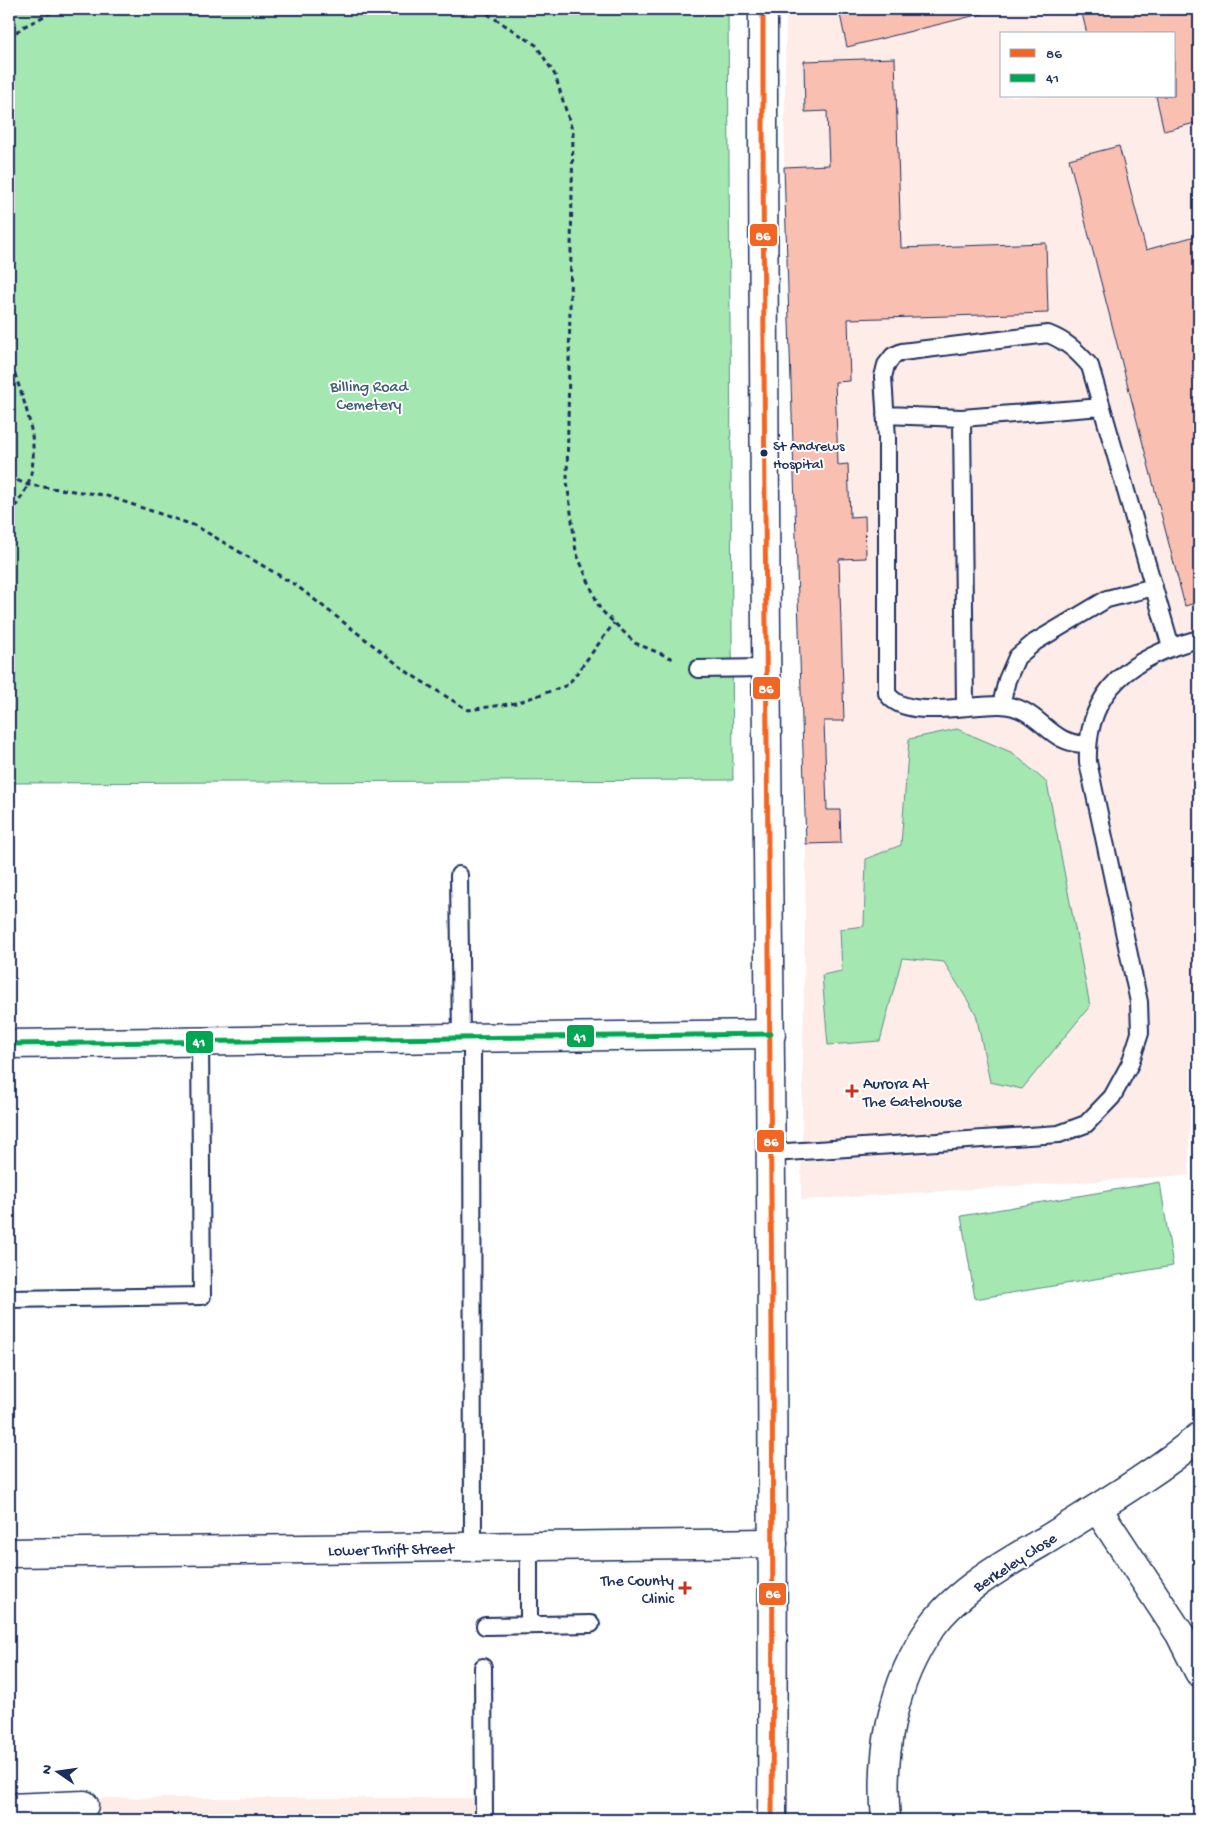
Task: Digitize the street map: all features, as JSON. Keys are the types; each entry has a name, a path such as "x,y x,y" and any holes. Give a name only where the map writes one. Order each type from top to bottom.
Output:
{"street":[{"path":"763,9 765,668 772,1152 772,1820"},
{"path":"9,1044 771,1034"},
{"name":"Berkeley Close","path":"886,1820 885,1772 894,1703 909,1663 933,1625 964,1594 998,1568 1168,1463 1199,1437"},
{"path":"1097,1508 1180,1634 1199,1672"},
{"name":"Lower Thrift Street","path":"9,1553 773,1543"},
{"path":"9,1808 84,1805"}],"lane":[{"path":"1087,744 1073,744 1060,739 1030,714 1018,707 1001,705 908,708 891,700 887,693 887,438 883,377 886,365 893,356 902,352 1048,334 1070,345 1090,366 1171,646"},
{"path":"885,415 962,418 1102,406"},
{"path":"962,418 965,706"},
{"path":"1001,705 1017,657 1035,642 1107,599 1154,587"},
{"path":"772,1152 1059,1134 1086,1124 1112,1097 1130,1064 1140,1033 1139,1002 1088,762 1087,744 1100,699 1119,677 1146,659 1171,646 1199,639"},
{"path":"698,669 765,668"},
{"path":"459,875 467,1038 473,1547"},
{"path":"9,1299 202,1296 200,1042"},
{"path":"528,1626 529,1546"},
{"path":"485,1626 591,1624"},
{"path":"483,1668 484,1820"}],"path":[{"path":"9,38 23,27 58,9"},
{"path":"470,9 486,13 536,46 556,75 573,132 567,481 576,552 600,610 635,643 698,669"},
{"path":"9,358 28,413 35,455 28,485 9,516"},
{"path":"9,477 28,485 104,495 196,526 297,586 410,674 468,710 516,703 568,685 614,623"}],"shaded area":[{"name":"St Andrews Hospital","path":"786,9 1199,9 1199,1055 1191,1057 1189,1175 801,1200 806,844 784,167"},
{"path":"89,1798 473,1798 473,1820 89,1820"}],"green space":[{"name":"Billing Road Cemetery","path":"9,9 728,9 733,780 9,783"},
{"path":"957,729 1013,753 1047,783 1090,1006 1022,1089 990,1082 976,1014 944,962 902,958 880,1041 828,1045 822,975 842,971 840,929 864,926 866,859 901,845 909,739"},
{"path":"1160,1182 1173,1266 975,1299 961,1216"}],"building":[{"path":"1001,9 847,47 839,10"},
{"path":"1081,9 1199,9 1199,122 1164,131 1156,98 1176,98 1176,32 1087,32"},
{"path":"895,58 901,248 1046,243 1048,313 848,319 850,381 835,382 838,465 848,464 850,517 865,516 866,558 839,559 844,721 824,721 827,810 840,810 841,843 806,844 784,167 829,165 827,111 805,112 804,61"},
{"path":"1119,146 1146,250 1199,235 1199,602 1185,606 1069,159"}],"transit line":[{"name":"86","path":"763,9 763,235 771,1141 772,1820"},
{"name":"41","path":"9,1044 771,1034"}],"place":[{"name":"St Andrews Hospital","path":"764,453"},
{"name":"Aurora At The Gatehouse","path":"852,1091"},
{"name":"The County Clinic","path":"685,1588"}]}
